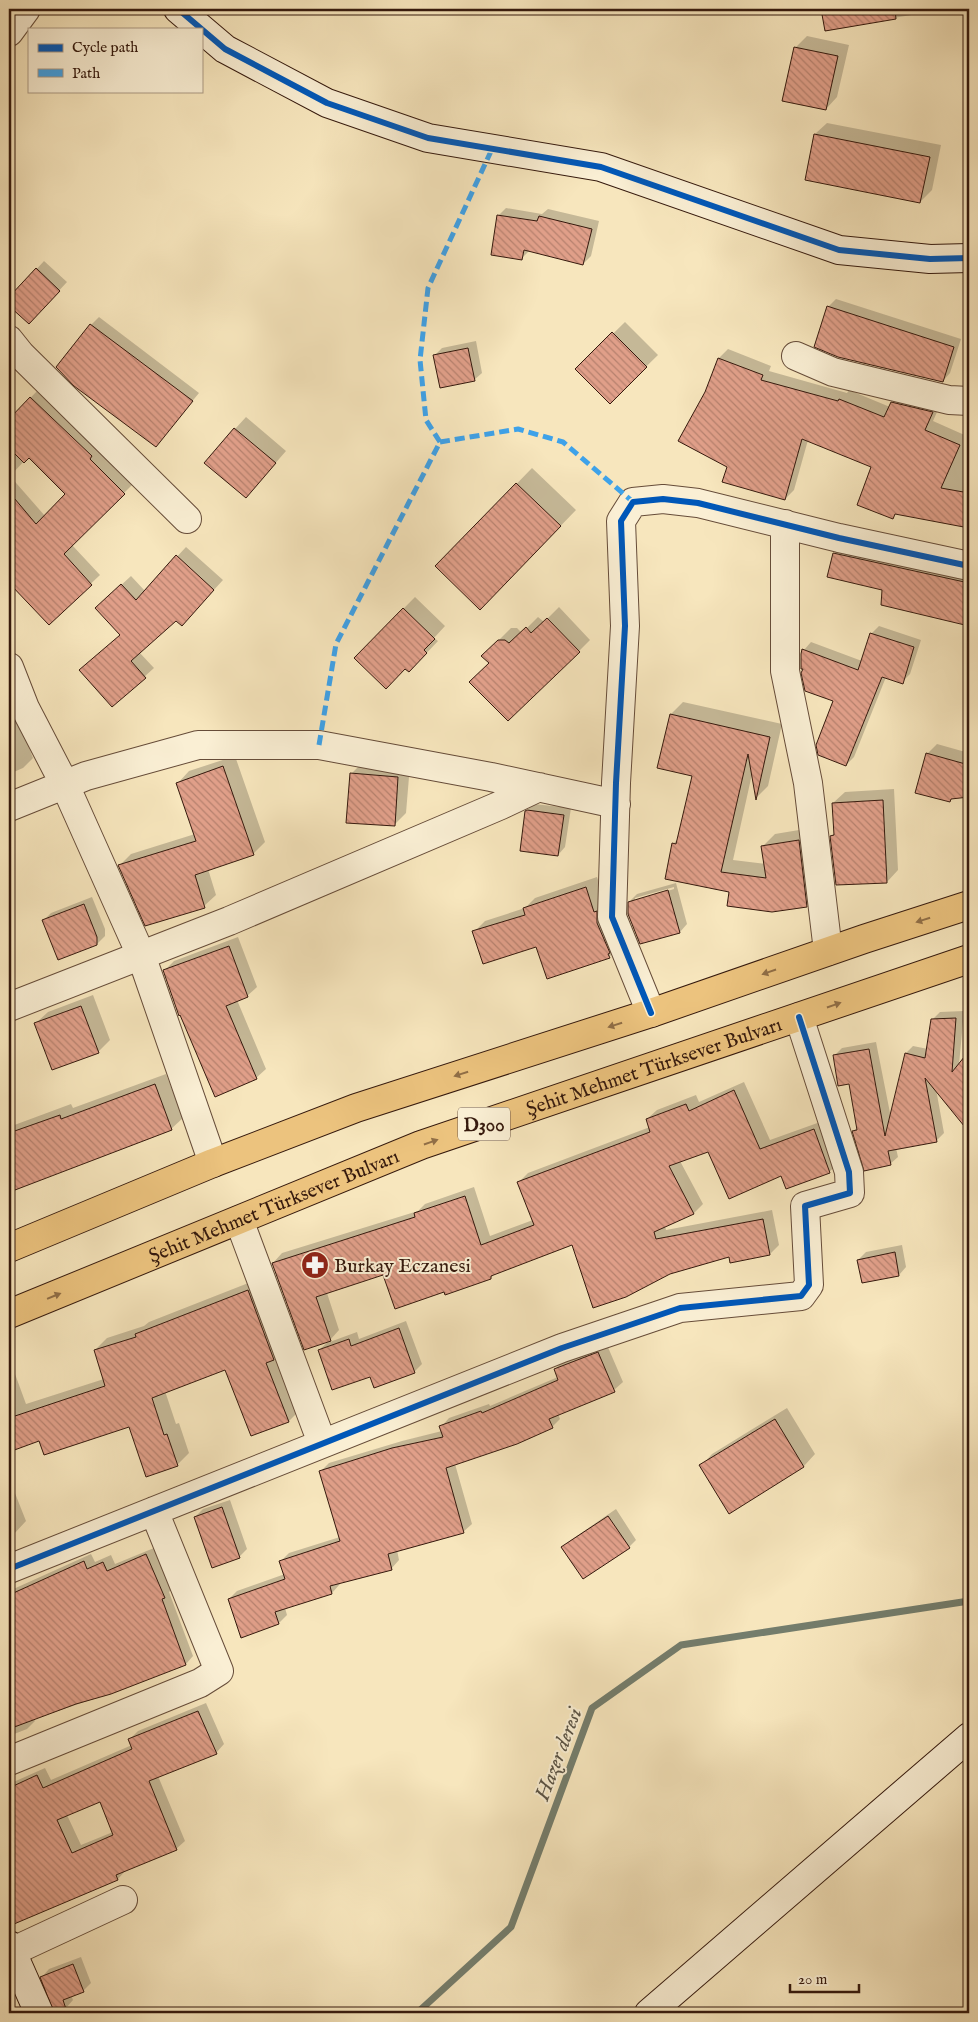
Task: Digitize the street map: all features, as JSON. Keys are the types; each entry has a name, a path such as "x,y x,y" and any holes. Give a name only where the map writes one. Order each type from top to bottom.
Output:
{"highway":[{"path":"9,1248 213,1164 356,1108 651,1013 828,951 969,905"},
{"name":"Şehit Mehmet Türksever Bulvarı","path":"9,1314 421,1145 969,960"}],"street":[{"path":"9,32 26,9"},
{"path":"178,9 200,28"},
{"path":"202,29 225,49 327,103 428,138 600,167 839,250 930,259 969,258"},
{"path":"9,340 21,355 187,519"},
{"path":"796,356 833,372 949,400 969,401"},
{"path":"651,1013 612,917 625,626 621,521 633,502 663,499 698,502 839,538 969,566"},
{"path":"785,524 785,671 808,784 828,951"},
{"path":"9,667 26,708 65,784 140,955 213,1164"},
{"path":"9,807 86,776 198,745 319,745 616,804"},
{"path":"9,1007 229,921 501,805 538,787"},
{"path":"9,1569 562,1348 680,1308 801,1296 810,1285 805,1206 850,1193 849,1172 799,1017"},
{"path":"239,1220 322,1443"},
{"path":"9,1761 200,1683 219,1670 154,1512"},
{"path":"648,2013 969,1737"},
{"path":"38,2013 10,1950 123,1900"}],"building":[{"path":"821,9 895,9 896,19 825,31"},
{"path":"794,47 838,56 826,110 782,101"},
{"path":"814,134 930,157 920,203 805,180"},
{"path":"497,215 537,221 539,216 592,229 583,265 524,250 522,260 491,255"},
{"path":"36,268 60,291 29,324 9,306 9,297"},
{"path":"827,306 954,347 943,382 838,357 814,347"},
{"path":"90,324 193,401 156,447 74,386 56,367"},
{"path":"612,332 647,367 610,404 575,369"},
{"path":"468,348 475,381 440,388 433,355"},
{"path":"718,358 763,375 761,380 838,401 839,399 884,417 891,402 933,412 925,430 960,445 941,488 969,493 969,528 895,514 893,519 857,505 871,467 802,439 785,500 722,482 727,467 678,441 705,392"},
{"path":"30,397 92,456 90,459 125,494 64,554 92,585 49,625 9,583 9,492 36,524 65,494 29,458 24,463 9,448 9,419"},
{"path":"234,428 276,463 246,498 204,463"},
{"path":"516,483 561,526 480,610 435,566"},
{"path":"833,553 969,583 969,626 881,605 882,590 827,577"},
{"path":"176,555 214,590 182,626 176,621 131,661 146,678 112,707 79,670 120,635 95,608 121,584 136,600"},
{"path":"403,608 435,639 424,650 427,653 409,672 405,669 386,689 354,658"},
{"path":"547,618 580,652 508,721 469,682 489,663 481,656 498,640 505,640 509,643 526,627 531,633"},
{"path":"870,633 914,647 903,684 882,677 846,766 818,755 816,745 833,701 805,691 801,673 803,669 801,669 801,654 802,649 858,670"},
{"path":"670,714 770,737 756,800 748,754 721,872 766,878 761,846 799,840 807,907 772,912 727,906 729,892 665,879 672,843 676,844 692,776 657,768"},
{"path":"926,753 969,765 969,797 951,799 950,802 915,793"},
{"path":"223,766 254,855 195,875 205,908 145,926 118,865 196,841 176,783"},
{"path":"350,773 398,777 395,826 346,823"},
{"path":"883,800 887,883 836,885 830,836 834,835 832,803"},
{"path":"525,811 564,815 558,856 520,851"},
{"path":"586,887 594,912 597,911 597,923 610,953 608,954 610,958 547,979 536,947 483,964 472,931 525,915 523,908"},
{"path":"668,890 680,933 640,944 628,914 628,902"},
{"path":"84,904 97,937 97,945 58,960 42,920"},
{"path":"229,946 248,997 226,1006 257,1079 215,1097 179,1016 163,970"},
{"path":"81,1006 99,1053 52,1070 34,1023"},
{"path":"956,1018 952,1072 969,1051 969,1132 925,1078 937,1142 888,1151 891,1165 864,1171 852,1131 857,1130 849,1084 838,1086 833,1055 869,1049 885,1136 905,1053 925,1058 931,1019"},
{"path":"155,1084 172,1130 15,1190 9,1173 9,1133 60,1115 61,1119"},
{"path":"734,1090 760,1149 814,1129 830,1173 786,1189 781,1176 729,1199 708,1152 669,1166 694,1214 654,1232 656,1239 763,1219 770,1255 730,1263 729,1257 670,1274 626,1297 593,1308 572,1245 491,1276 491,1279 445,1295 444,1292 395,1309 383,1275 316,1297 331,1341 304,1350 272,1263 415,1217 414,1213 465,1196 481,1245 534,1225 517,1182 650,1132 646,1119 686,1104 689,1111"},
{"path":"895,1252 899,1276 862,1283 857,1260"},
{"path":"248,1290 274,1360 266,1363 289,1422 251,1436 225,1370 152,1398 164,1435 167,1434 178,1466 146,1477 129,1427 44,1455 39,1441 9,1452 9,1418 105,1386 94,1350 136,1337 135,1334"},
{"path":"399,1328 415,1373 374,1388 370,1377 332,1390 318,1350 349,1339 351,1346"},
{"path":"598,1352 615,1392 549,1419 553,1428 517,1444 446,1468 464,1533 388,1554 392,1570 330,1586 332,1594 275,1612 279,1624 241,1638 228,1599 285,1579 279,1561 340,1541 319,1471 392,1448 443,1437 439,1426 481,1411 482,1413 558,1380 554,1369"},
{"path":"775,1419 804,1467 729,1514 699,1465"},
{"path":"222,1507 240,1558 212,1568 194,1517"},
{"path":"608,1516 630,1548 583,1579 561,1547"},
{"path":"146,1554 165,1598 162,1599 186,1665 111,1694 76,1704 9,1729 9,1595 84,1561 87,1569 103,1562 107,1571"},
{"path":"198,1711 217,1754 149,1781 177,1850 116,1875 118,1880 14,1924 9,1909 9,1788 37,1775 43,1788 132,1749 128,1739","holes":["100,1802 113,1835 72,1853 57,1820"]},
{"path":"73,1964 84,1992 63,2000 66,2009 54,2013 40,1977"}],"waterway":[{"name":"Hazer deresi","path":"417,2013 511,1927 592,1708 681,1645 969,1601"}],"marked path":[{"path":"440,442 426,420 420,360 428,288 492,149"},
{"path":"440,442 518,429 563,442 633,502"},
{"path":"319,745 336,644 440,442"}],"cycle path":[{"path":"178,9 200,28"},
{"path":"202,29 225,49 327,103 428,138 601,167 839,250 930,259 969,258"},
{"path":"651,1013 612,917 616,783 625,626 621,521 633,502 663,499 698,503 839,538 969,566"},
{"path":"9,1569 562,1348 680,1308 801,1296 809,1285 805,1206 850,1193 849,1172 799,1017"}],"place":[{"name":"Burkay Eczanesi","path":"315,1265"}]}
